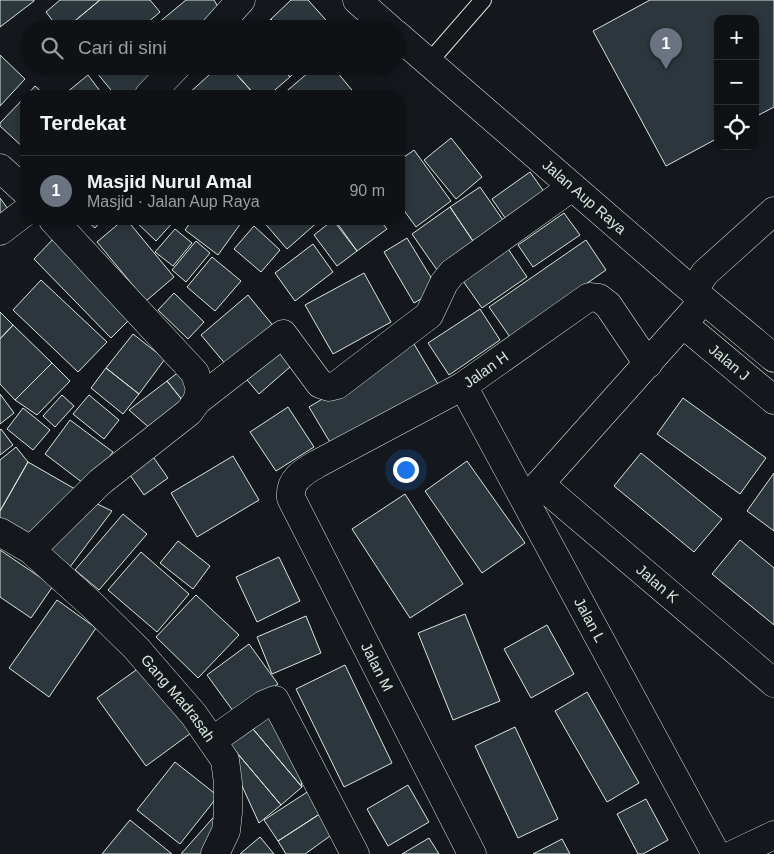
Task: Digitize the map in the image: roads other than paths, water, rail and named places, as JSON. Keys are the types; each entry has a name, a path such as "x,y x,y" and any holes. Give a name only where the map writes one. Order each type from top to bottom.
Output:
{"street":[{"path":"223,20 242,0"},
{"path":"357,0 380,20"},
{"name":"Jalan Aup Raya","path":"405,42 698,296 774,358"},
{"path":"154,90 169,75"},
{"path":"0,168 20,186"},
{"path":"31,550 100,482 189,412 197,401 283,334 320,384 329,387 337,385 429,315 444,283 452,273 572,187"},
{"path":"532,493 683,324 698,296 705,273 774,211"},
{"path":"0,231 20,216"},
{"path":"58,225 196,373 200,389 197,401"},
{"name":"Jalan H","path":"296,479 317,464 463,386 589,297 599,298 608,305 648,364"},
{"name":"Jalan J","path":"683,324 774,400"},
{"name":"Jalan L","path":"463,386 532,493 716,854"},
{"name":"Jalan M","path":"296,479 290,491 292,498 472,854"},
{"name":"Jalan K","path":"532,493 774,683"},
{"name":"Gang Madrasah","path":"0,532 31,550 136,648 194,714 212,741 263,705 275,700 355,854"},
{"path":"212,741 225,760 228,783 226,831 215,854"},
{"path":"734,854 774,835"}],"lane":[{"path":"429,62 483,0"}],"place":[{"name":"Masjid Nurul Amal","path":"666,69"}]}
